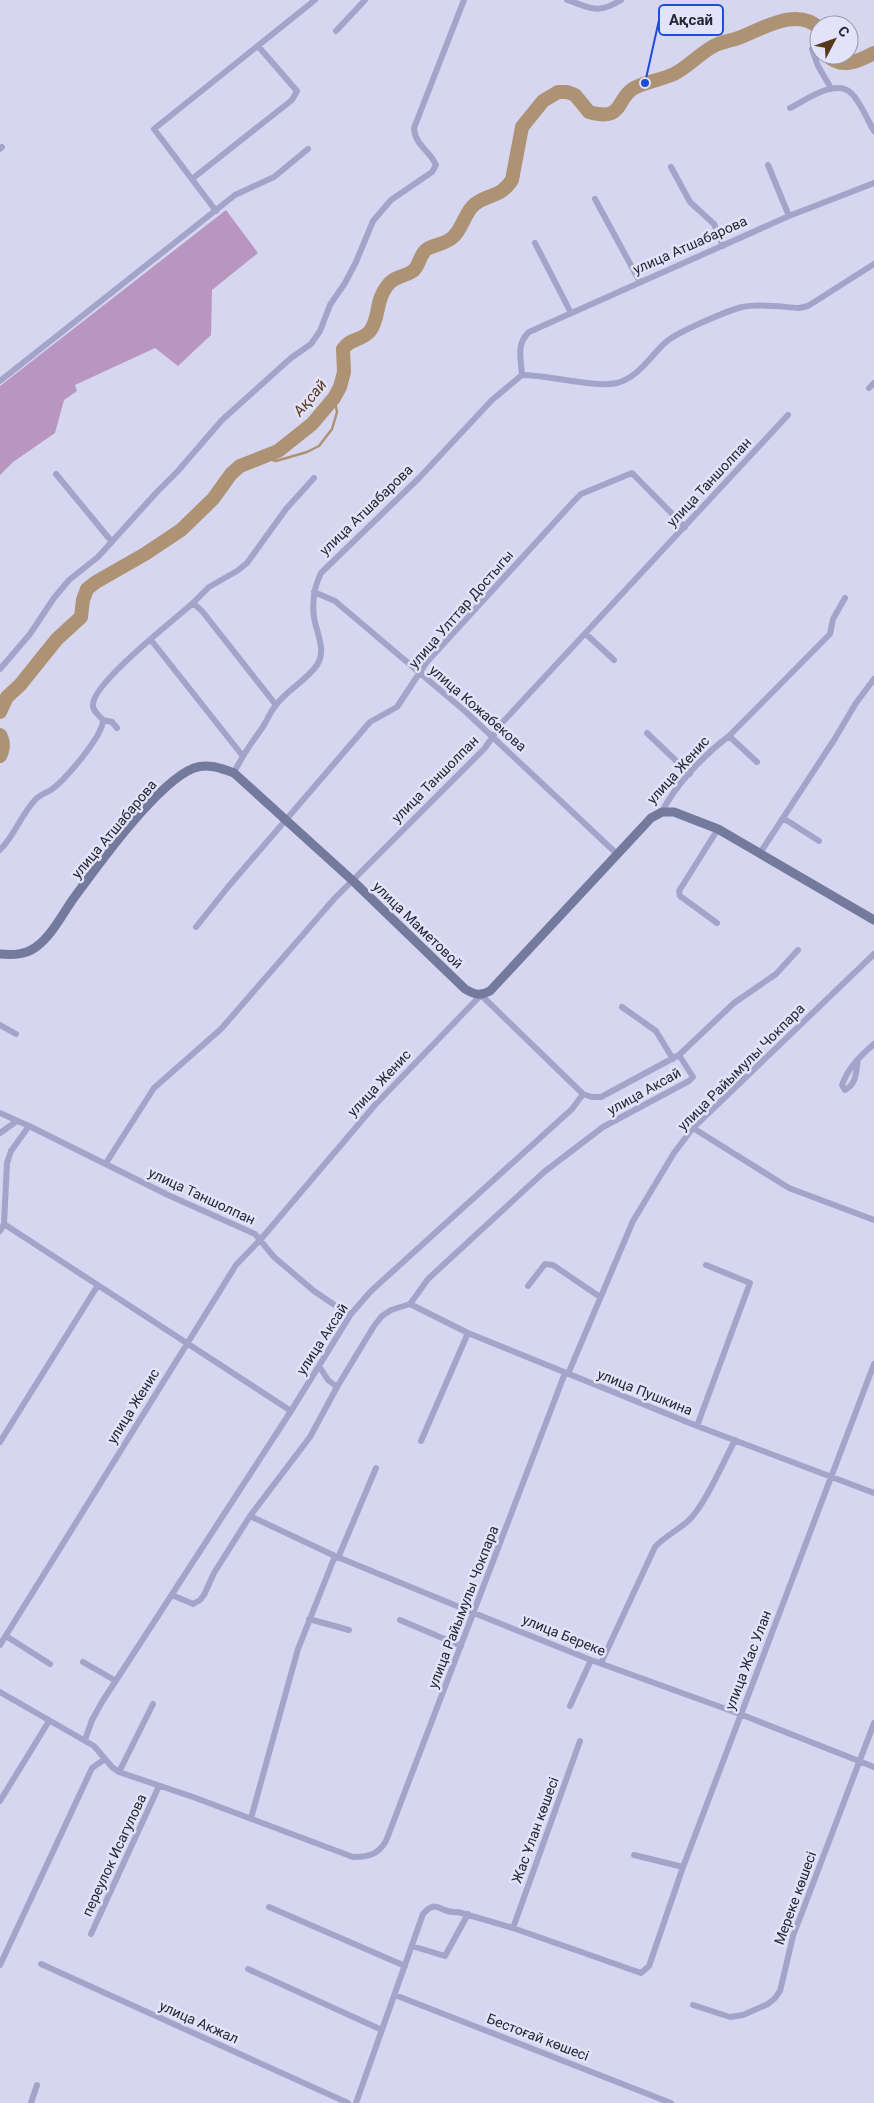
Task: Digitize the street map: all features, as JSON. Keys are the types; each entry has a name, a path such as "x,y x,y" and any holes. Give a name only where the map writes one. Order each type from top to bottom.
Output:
{"main road":[{"name":"улица Атшабарова","path":"0,954 13,955 25,953 46,938 109,852 140,814 183,773 196,767 210,766 234,773"},
{"name":"улица Маметовой","path":"234,773 352,880 465,989 481,995"},
{"name":"улица Женис","path":"481,995 490,991 504,978 651,818 662,812"},
{"path":"662,812 674,812 718,829 874,920"}],"street":[{"path":"216,211 154,129 315,0"},
{"path":"336,31 364,0"},
{"path":"0,670 30,634 54,598 69,580 98,557 177,472 222,420 291,358 311,344 320,331 330,304 345,283 356,262 373,221 391,200 432,172 436,165 433,158 415,137 414,128 464,0"},
{"path":"567,0 597,9 607,9 621,0"},
{"path":"192,179 292,100 297,91 258,46"},
{"path":"818,65 831,88"},
{"path":"790,108 831,88 840,87 851,94 874,131"},
{"path":"0,381 235,196 274,177 308,148"},
{"path":"768,165 789,216"},
{"path":"671,167 690,202 714,224 723,246"},
{"name":"улица Атшабарова","path":"234,773 242,755 261,730 276,705 317,665 321,655 321,645 314,618 314,592 322,573 419,478 492,400 522,375 519,347 522,339 529,332 789,216 874,183"},
{"path":"595,199 640,282"},
{"path":"534,243 571,313"},
{"path":"522,375 538,375 605,384 618,382 639,371 666,342 676,335 742,308 799,308 808,306 874,264"},
{"name":"улица Таншолпан","path":"106,1163 154,1088 220,1029 352,880 485,748 501,724 788,415"},
{"name":"улица Улттар Достыгы","path":"196,927 370,722 397,707 426,663 581,494 632,473 685,527"},
{"path":"56,474 112,542"},
{"path":"118,728 112,722 103,720 93,709 92,702 97,693 111,676 209,587 237,572 247,563 286,509 314,478"},
{"name":"улица Кожабекова","path":"314,592 335,601 466,712 617,854"},
{"name":"улица Женис","path":"662,812 668,800 712,749 729,736 830,634 834,619 845,598"},
{"path":"193,603 202,611 276,705"},
{"path":"586,634 614,660"},
{"path":"151,640 242,755"},
{"path":"760,853 856,703 874,679"},
{"path":"0,850 8,843 36,799 52,789 81,760 100,729 103,720"},
{"path":"647,733 690,774"},
{"path":"729,736 757,762"},
{"path":"783,818 819,841"},
{"path":"717,923 680,896 679,891 718,829"},
{"path":"622,1007 656,1032 676,1057 734,1003 776,974 798,950"},
{"name":"улица Райымулы Чокпара","path":"251,1818 353,1856 373,1854 382,1848 566,1373 633,1221 674,1153 693,1128 874,954"},
{"name":"улица Женис","path":"0,1645 236,1265 261,1239 376,1105 481,995"},
{"name":"улица Маметовой","path":"481,995 584,1094"},
{"path":"0,1025 16,1034"},
{"path":"858,1059 874,1044"},
{"name":"улица Аксай","path":"85,1740 92,1720 116,1681 291,1412 351,1314 371,1292 572,1109 584,1094 592,1097 601,1097 676,1057 693,1077 689,1081 603,1127 544,1172 428,1279 410,1304"},
{"name":"улица Таншолпан","path":"0,1113 106,1163 168,1195 255,1234 274,1257 339,1308 351,1314"},
{"path":"0,1133 17,1121"},
{"path":"0,1231 4,1224 7,1163 11,1151 29,1126"},
{"path":"693,1128 789,1188 874,1220"},
{"path":"4,1224 291,1412"},
{"path":"528,1286 545,1264 552,1265 600,1297"},
{"path":"697,1426 750,1283 706,1265"},
{"path":"0,1442 98,1285"},
{"path":"172,1595 192,1604 200,1600 214,1573 250,1516 298,1455 374,1326 382,1316 391,1310 410,1304"},
{"name":"улица Пушкина","path":"410,1304 468,1333 566,1373 697,1426 874,1493"},
{"path":"421,1441 468,1333"},
{"name":"улица Жас Улан","path":"513,1928 641,1973 650,1966 683,1867 874,1364"},
{"path":"319,1366 328,1380 337,1388"},
{"path":"601,1663 655,1547 663,1538 688,1521 697,1510 735,1440"},
{"path":"0,1692 94,1746 119,1772 251,1818 284,1697 309,1619 376,1468"},
{"name":"улица Береке","path":"250,1516 336,1557 474,1613 591,1660 740,1714 874,1767"},
{"path":"309,1619 349,1630"},
{"path":"400,1620 461,1646"},
{"path":"6,1636 50,1664"},
{"path":"570,1706 591,1660"},
{"path":"83,1662 116,1681"},
{"path":"119,1772 153,1704"},
{"path":"0,1801 49,1721"},
{"name":"Мереке көшесі","path":"693,2005 730,2017 743,2015 768,2004 776,1998 784,1979 786,1960 793,1936 874,1723"},
{"name":"Жас Ұлан көшесі","path":"513,1928 580,1742"},
{"path":"0,1965 92,1768 105,1759"},
{"name":"переулок Исагулова","path":"90,1934 159,1786"},
{"path":"634,1855 683,1867"},
{"path":"356,2103 396,1995 423,1914 429,1907 435,1906 450,1914 458,1912 468,1914 513,1928"},
{"path":"269,1907 405,1966"},
{"path":"412,1946 445,1956 468,1914"},
{"name":"улица Акжал","path":"41,1964 348,2103"},
{"path":"248,1969 382,2030"},
{"name":"Бестоғай көшесі","path":"396,1995 672,2103"},
{"path":"31,2103 37,2084"}],"shaded area":[{"path":"226,210 258,253 212,290 211,335 178,366 155,348 75,385 77,391 64,400 55,433 13,462 0,475 0,386"}],"waterway":[{"name":"Ақсай","path":"0,712 7,697 20,685 57,639 81,617 83,600 87,589 181,530 213,499 231,474 240,466 278,451 312,424 334,398 340,387 344,372 343,349 346,345 370,331 375,321 383,292 387,286 396,278 413,271 422,254 427,249 451,239 475,204 499,193 508,186 512,180 522,127 543,101 558,92 567,92 575,95 589,112 609,114 618,108 624,98 634,88 674,74 707,50 719,44 780,21 801,19 809,22"},
{"name":"Ақсай","path":"859,60 874,53"},
{"path":"263,457 276,461 307,452 319,446 332,429 337,412 334,398"},
{"name":"Ақсай","path":"0,735 3,745 0,756"}],"place":[{"name":"Ақсай","path":"645,83"}]}
